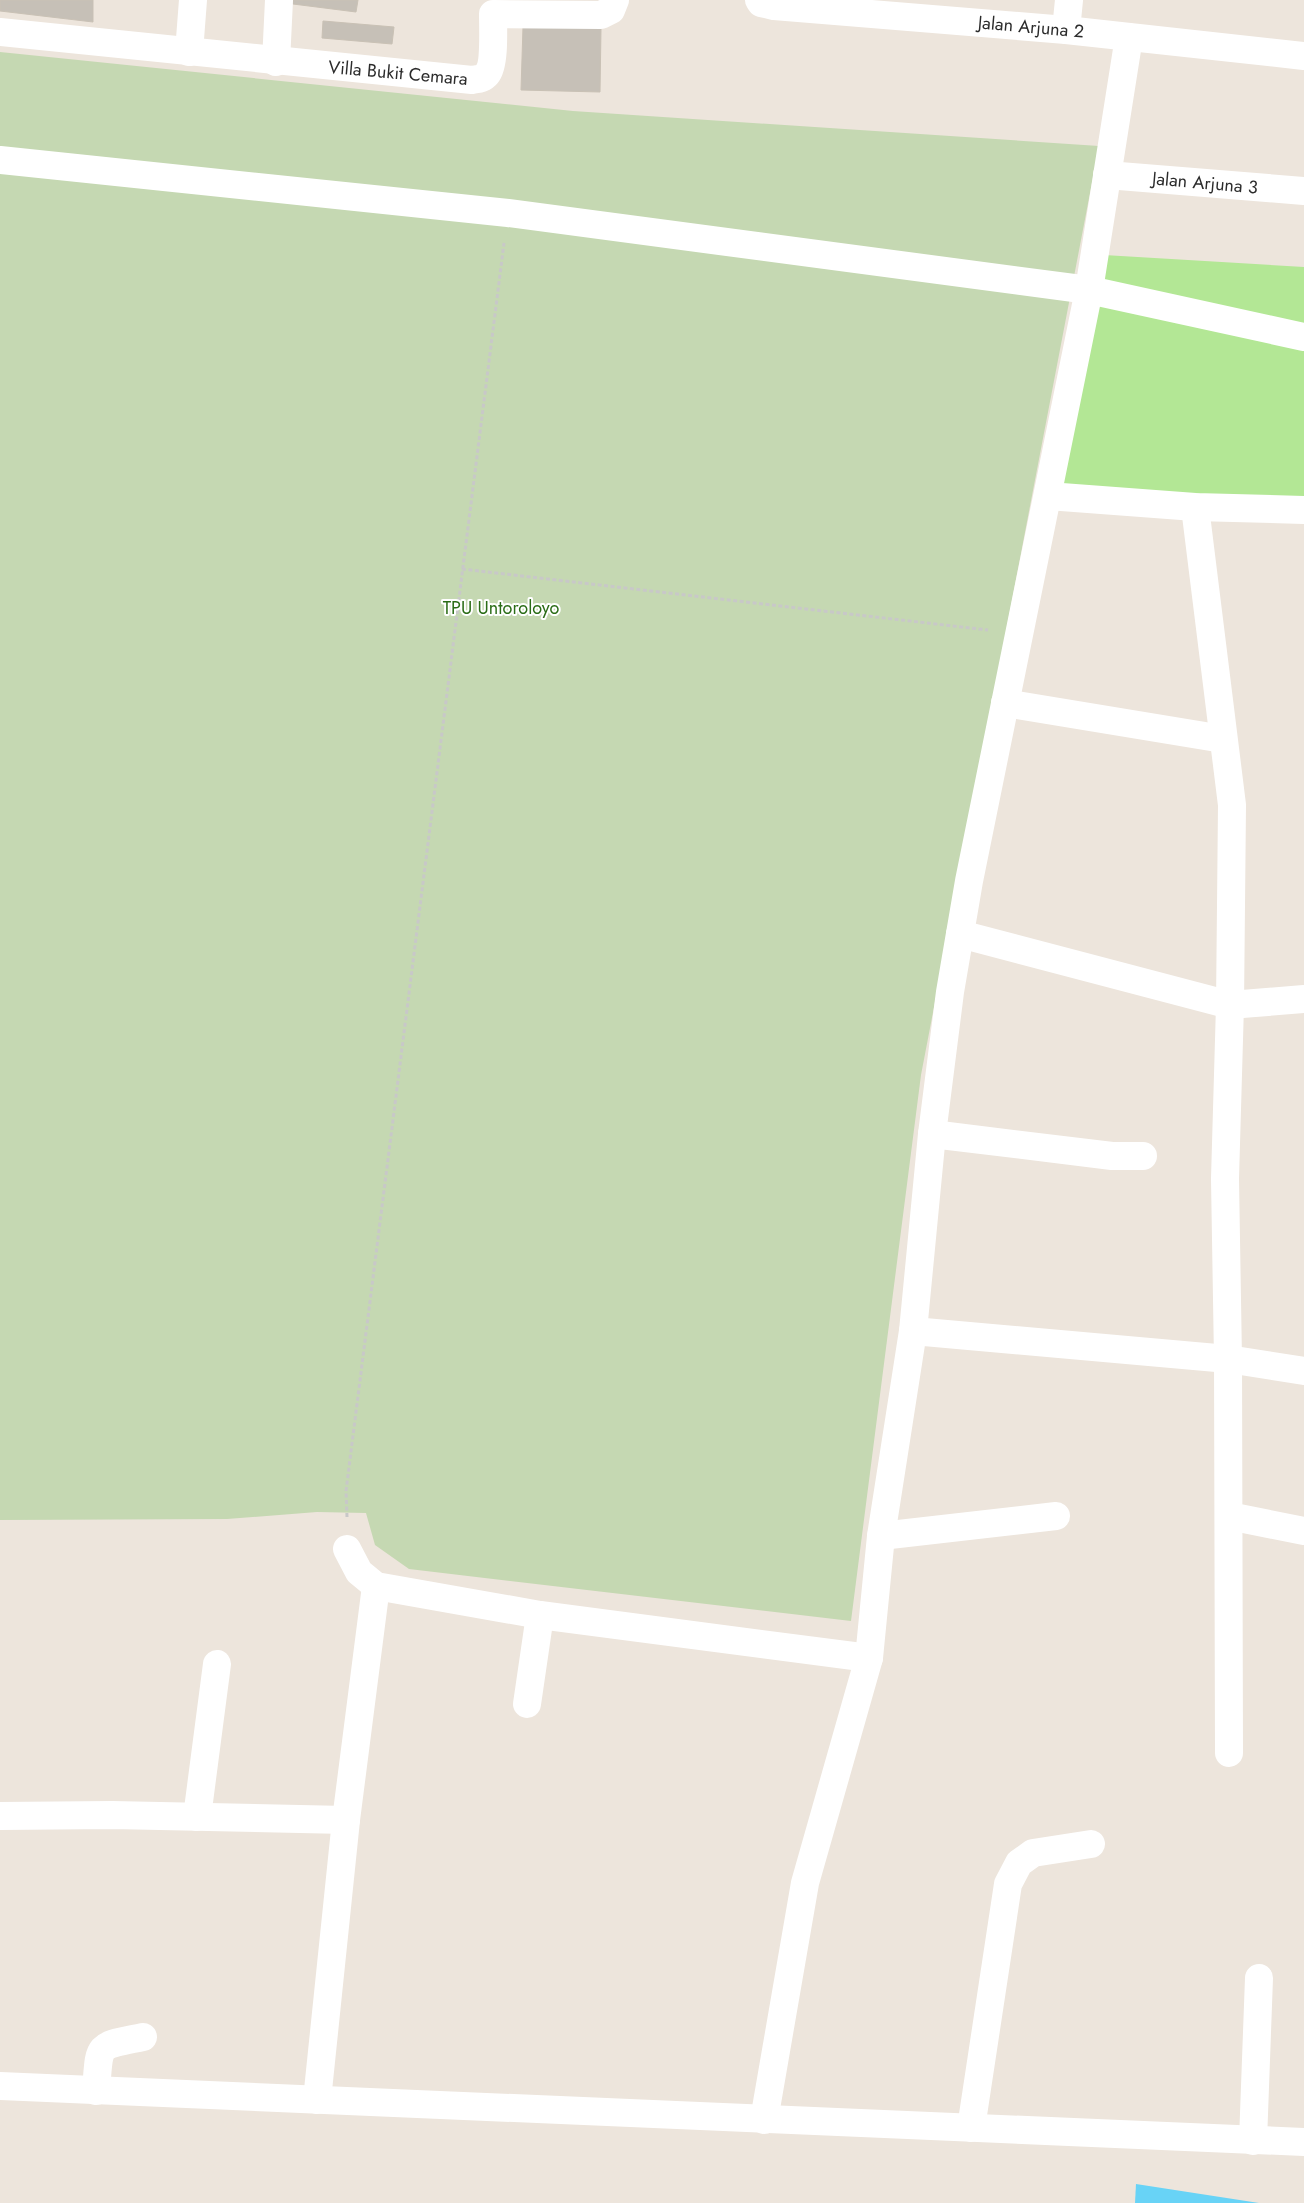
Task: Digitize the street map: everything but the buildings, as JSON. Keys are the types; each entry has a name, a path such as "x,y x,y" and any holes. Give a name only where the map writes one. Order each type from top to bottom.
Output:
{"street":[{"path":"189,52 193,0"},
{"path":"0,32 276,62 279,0"},
{"name":"Villa Bukit Cemara","path":"276,62 472,80 481,79 488,74 491,62 494,7 601,15 611,10 615,0"},
{"name":"Jalan Arjuna 2","path":"759,0 761,3 774,6 1066,30 1304,56"},
{"path":"1066,30 1069,0"},
{"path":"764,2120 805,1883 869,1658 881,1536 913,1331 932,1134 950,992 968,881 1006,703 1089,290 1129,36"},
{"path":"0,160 508,213 1089,290 1304,337"},
{"name":"Jalan Arjuna 3","path":"1107,175 1304,191"},
{"path":"1048,496 1195,507 1304,510"},
{"path":"1195,507 1232,805 1230,1006 1224,1179 1228,1359 1229,1752"},
{"path":"1006,703 1223,739"},
{"path":"960,934 1230,1006 1304,999"},
{"path":"932,1134 1112,1156 1143,1156"},
{"path":"913,1331 1228,1359 1304,1370"},
{"path":"881,1536 1056,1516"},
{"path":"1229,1516 1304,1532"},
{"path":"347,1549 358,1572 376,1586 540,1615 869,1658"},
{"path":"317,2100 346,1820 376,1586"},
{"path":"528,1704 540,1615"},
{"path":"197,1817 217,1664"},
{"path":"0,1816 346,1820"},
{"path":"971,2128 1008,1884 1019,1864 1033,1853 1091,1844"},
{"path":"1253,2141 1259,1978"},
{"path":"96,2091 99,2054 107,2044 144,2037"},
{"path":"0,2086 1304,2142"}],"path":[{"path":"347,1549 346,1491 508,213"},
{"path":"462,569 1020,633"}],"green space":[{"name":"TPU Untoroloyo","path":"0,52 573,111 1099,146 921,1075 851,1621 409,1569 375,1545 366,1513 317,1512 227,1519 0,1520"},
{"path":"1104,255 1304,267 1304,499 1061,490"}],"water":[{"path":"1136,2184 1259,2203 1135,2203"}]}
